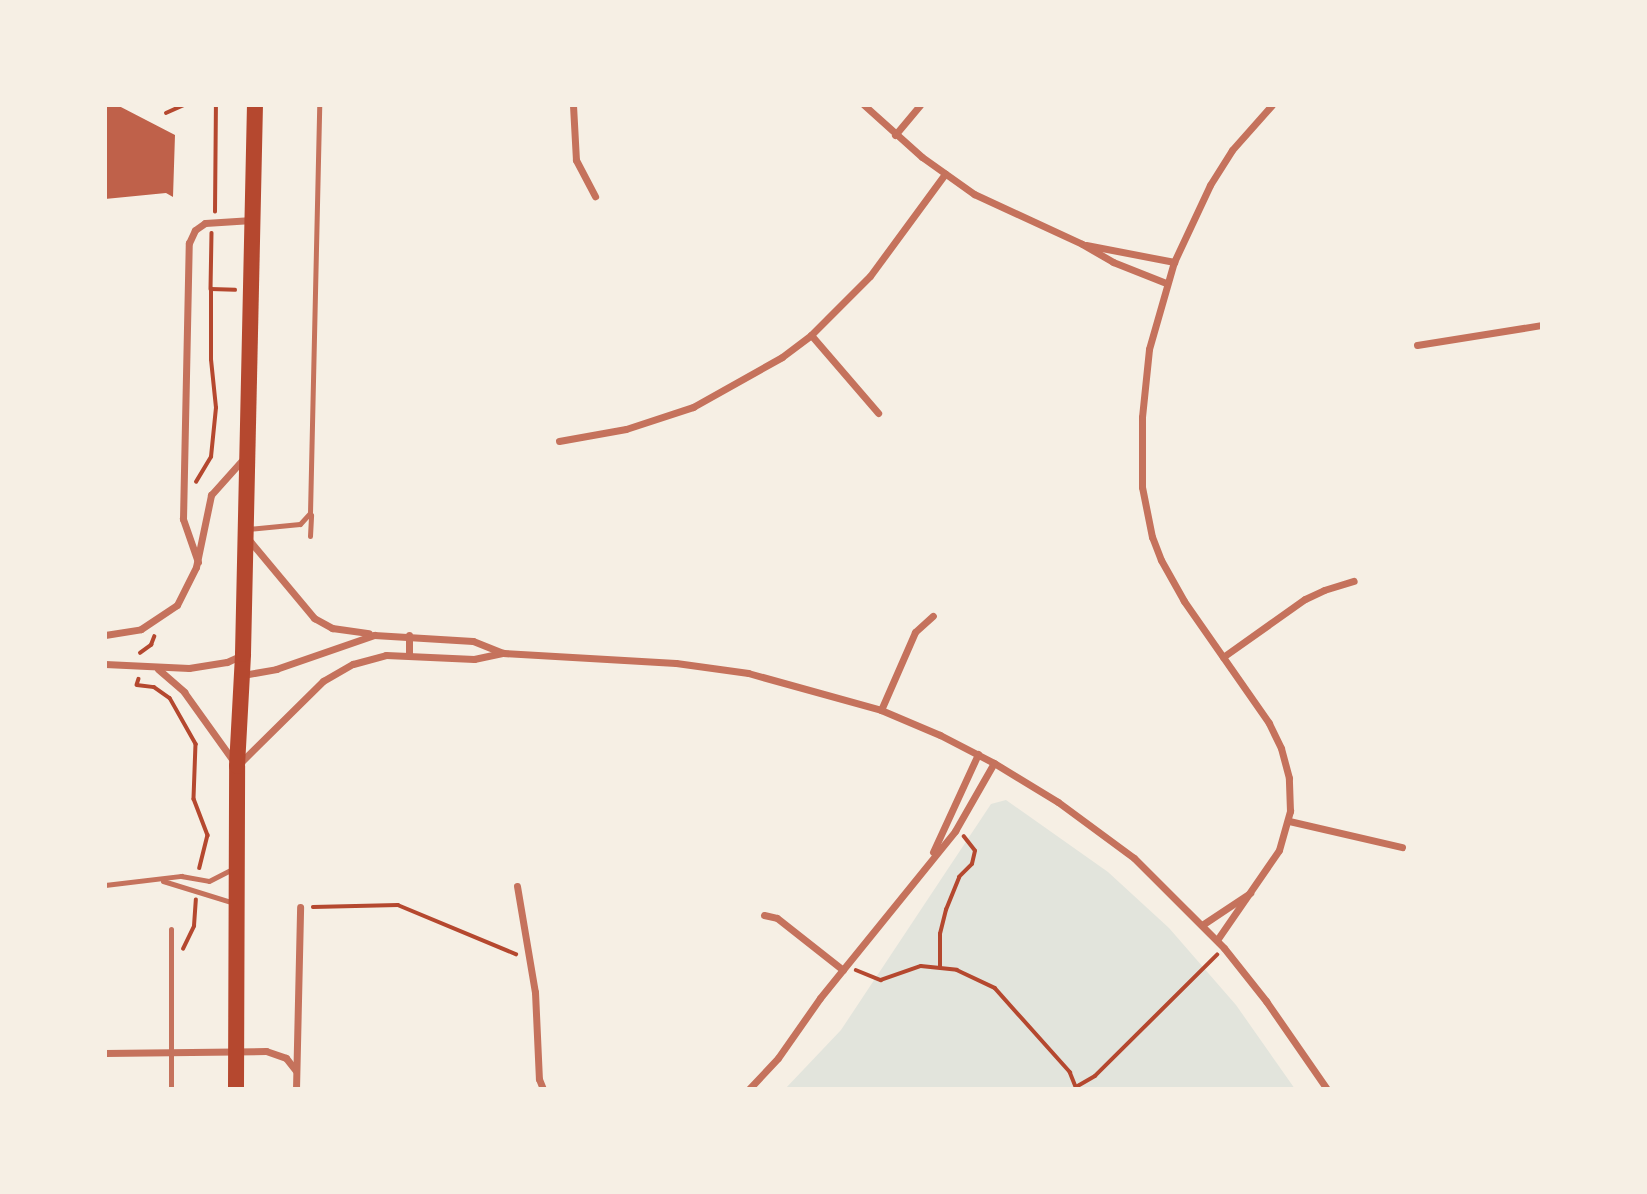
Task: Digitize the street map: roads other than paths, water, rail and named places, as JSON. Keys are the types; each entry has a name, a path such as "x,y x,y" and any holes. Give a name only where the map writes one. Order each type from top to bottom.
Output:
{"main road":[{"path":"236,1089 237,765 243,654 255,105"}],"street":[{"path":"573,105 576,160 595,196"},
{"path":"864,105 895,135 945,174 1005,210 1082,244 1113,262 1166,284"},
{"path":"895,135 920,105"},
{"path":"1217,940 1279,850 1289,821 1291,792 1281,748 1269,723 1172,583 1152,537 1142,488 1144,382 1166,284 1174,262 1210,185 1233,150 1272,105"},
{"path":"559,441 626,429 693,407 764,369 811,335 870,276 945,174"},
{"path":"198,562 184,523 183,492 190,240 195,230 205,223 252,220"},
{"path":"1082,244 1174,262"},
{"path":"1417,345 1542,325"},
{"path":"811,335 878,412"},
{"path":"105,635 141,629 166,615 183,597 198,562 209,500 223,478 247,454"},
{"path":"244,532 318,621 338,629 474,642 503,653"},
{"path":"1223,657 1305,599 1354,581"},
{"path":"881,710 915,632 933,616"},
{"path":"241,675 276,669 361,637 387,634"},
{"path":"409,635 409,655"},
{"path":"158,669 184,692 237,765 330,676 367,659 409,655 474,659 503,653 711,667 782,681 881,710 994,762 1110,839 1154,876 1224,948 1266,1000 1327,1089"},
{"path":"105,664 158,669 216,665 243,654"},
{"path":"926,865 978,754"},
{"path":"749,1089 778,1058 844,968 955,831 994,762"},
{"path":"1289,821 1402,847"},
{"path":"517,886 535,992 539,1079 543,1089"},
{"path":"1202,925 1250,892"},
{"path":"296,1089 300,907"},
{"path":"764,915 777,918 844,968"},
{"path":"105,1053 276,1053 286,1058 296,1071"}],"lane":[{"path":"310,536 319,105"},
{"path":"244,532 300,524 307,520 311,509"},
{"path":"105,885 183,876 197,881 209,881 237,866"},
{"path":"157,880 237,904"},
{"path":"170,1089 171,929"}]}
